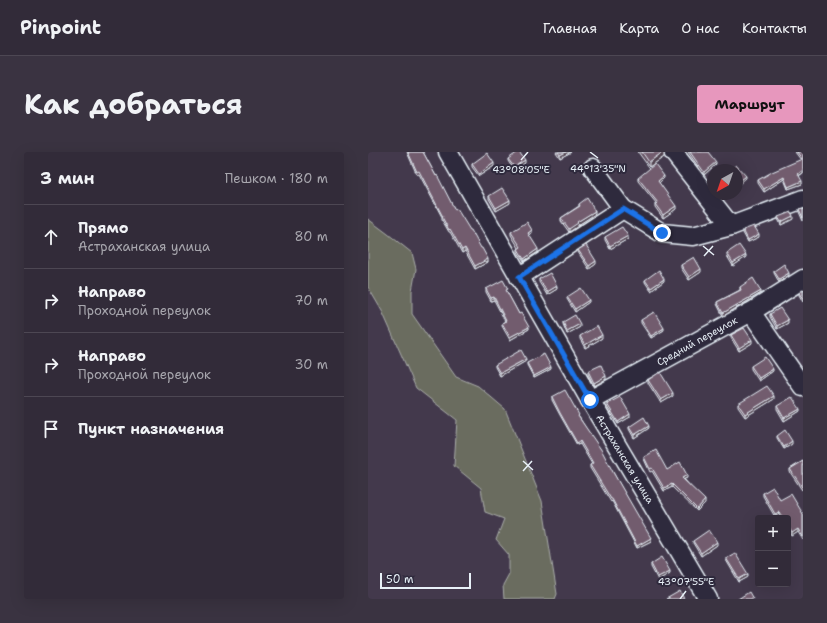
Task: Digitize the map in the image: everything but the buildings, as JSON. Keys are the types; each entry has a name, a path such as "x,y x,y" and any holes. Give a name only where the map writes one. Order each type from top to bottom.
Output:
{"street":[{"name":"Астраханская улица","path":"448,152 590,400 708,599"},
{"path":"673,152 731,226"},
{"path":"593,168 623,209 662,233 693,236 731,226 803,199"},
{"path":"519,277 623,209"},
{"name":"Средний переулок","path":"590,400 751,312 803,279"},
{"path":"751,312 803,387"}],"green space":[{"path":"368,219 412,253 416,269 412,291 412,314 456,377 478,386 505,409 542,501 557,594 555,599 504,599 503,585 509,574 509,555 496,540 504,519 485,512 481,488 454,466 457,420 416,388 382,311 368,287"}],"route":[{"path":"590,400 519,277 623,209 662,233"}]}
